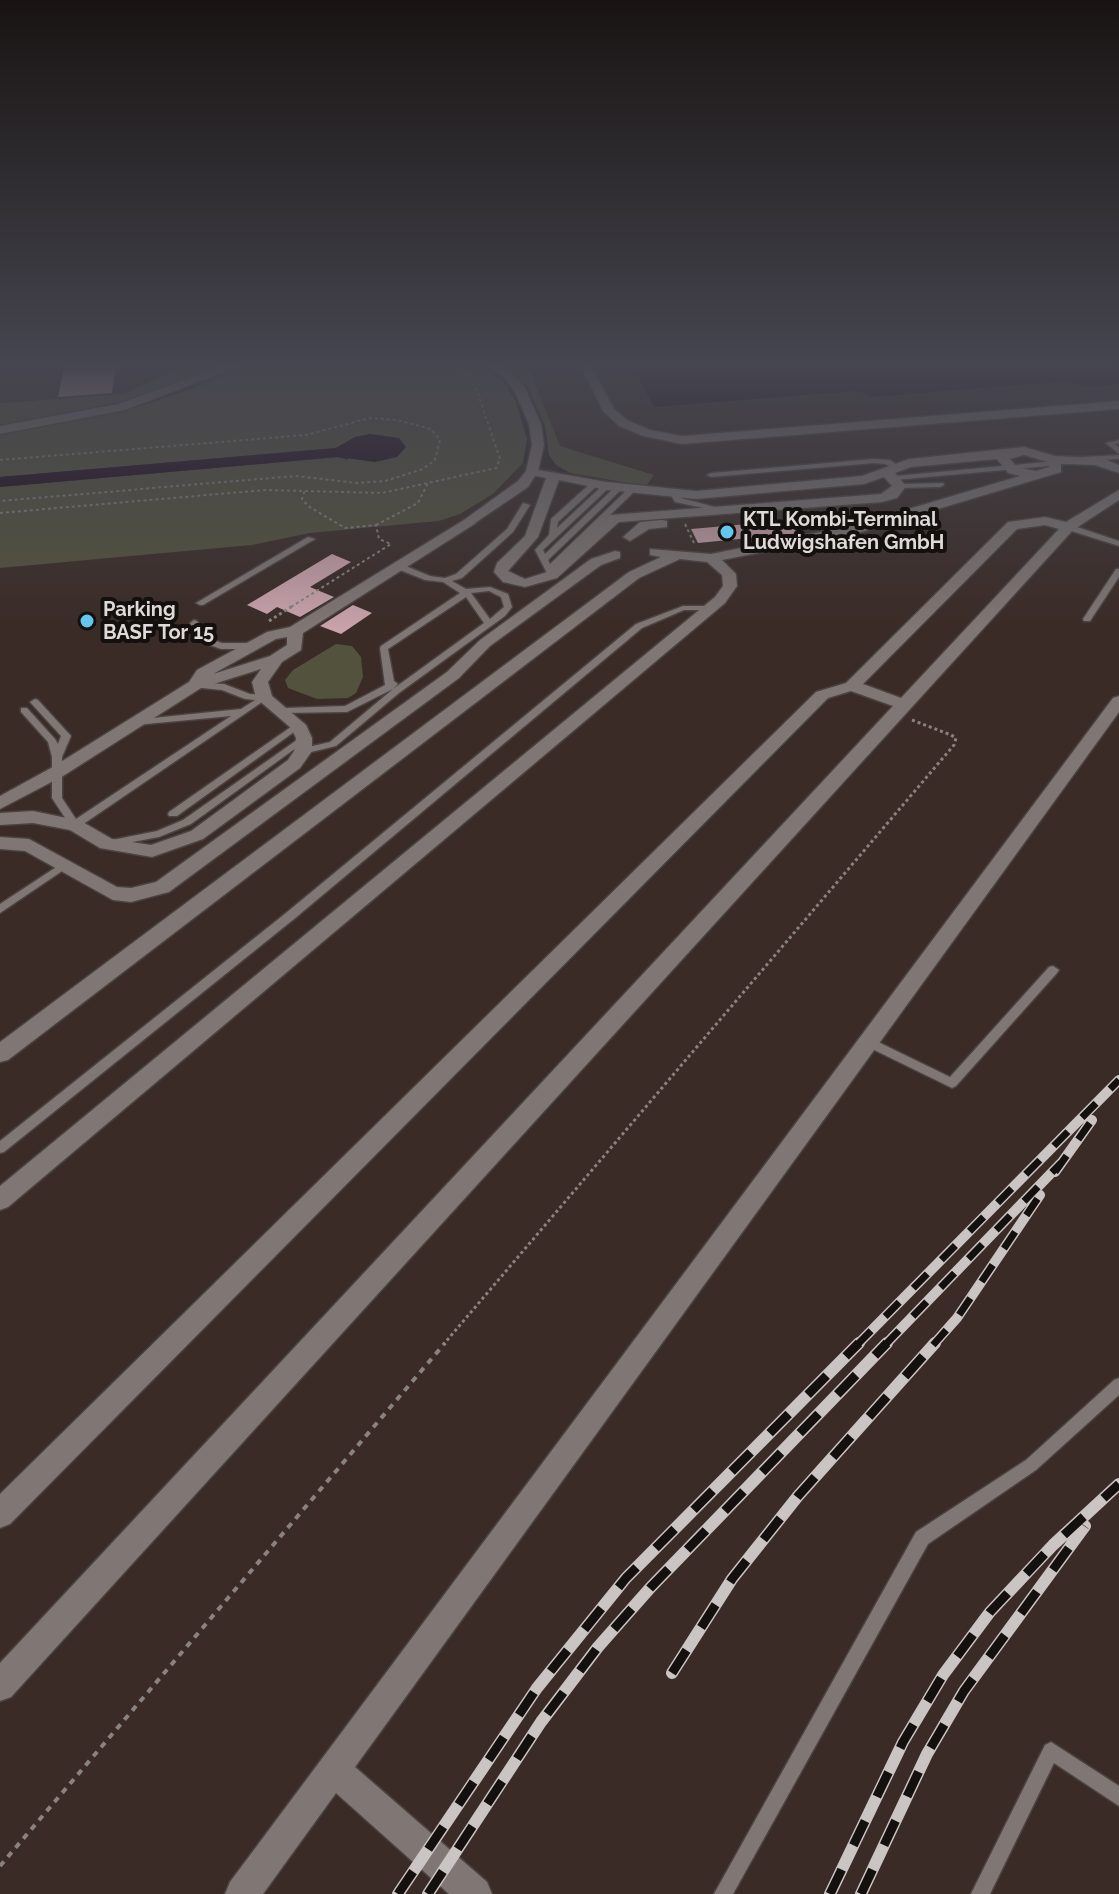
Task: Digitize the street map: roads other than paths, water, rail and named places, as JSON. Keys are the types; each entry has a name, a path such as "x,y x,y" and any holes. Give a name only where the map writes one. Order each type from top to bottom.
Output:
{"street":[{"path":"195,685 203,673 272,635 295,631 469,523 515,491 532,471 535,452"},
{"path":"532,471 675,495 895,477 1007,460 1027,452"},
{"path":"1034,452 1055,461 1082,459 1119,469"},
{"path":"1007,460 1036,475"},
{"path":"1002,484 1007,460"},
{"path":"0,843 29,845 113,893 131,895 162,887 453,675 497,634 596,562 627,563 853,530 1053,471 1055,461"},
{"path":"554,475 531,537 502,566 504,575 525,583 550,573 615,518 651,513 731,512 882,498 892,495 895,477"},
{"path":"0,1686 1068,527 1119,494"},
{"path":"627,563 613,544 630,537 645,525 937,503"},
{"path":"0,1514 822,695 852,686 1013,525 1045,521 1068,527"},
{"path":"630,537 648,540 655,545 655,552"},
{"path":"655,552 675,556"},
{"path":"0,1054 627,563 655,552 704,552 729,574 730,586 709,608 0,1200"},
{"path":"0,803 57,764 195,685 276,659 295,647 295,631"},
{"path":"0,819 33,817 75,825 107,844 152,851 197,835 294,764 302,738 284,711 264,698 260,682 276,659"},
{"path":"852,686 898,710"},
{"path":"242,1894 1119,701"},
{"path":"334,1770 475,1894"}],"lane":[{"path":"1082,459 1119,455"},
{"path":"711,475 874,461 887,462 895,477 940,485"},
{"path":"539,550 553,536 554,521 614,487"},
{"path":"543,560 614,487"},
{"path":"539,550 550,573 614,487"},
{"path":"675,495 678,500 731,512"},
{"path":"398,566 428,578 445,580 459,576 510,530 526,505"},
{"path":"1068,527 1119,544"},
{"path":"200,603 311,539"},
{"path":"522,545 539,550"},
{"path":"1087,619 1119,571"},
{"path":"445,580 464,593 488,623"},
{"path":"173,814 302,738 333,744 396,691 508,607 505,596 490,589 464,593 384,648 390,687"},
{"path":"0,1148 302,907 639,626 683,608 709,608"},
{"path":"194,623 202,638 210,642 221,646 253,646"},
{"path":"284,711 347,709 390,687 466,631"},
{"path":"195,685 224,687 248,697 264,698"},
{"path":"24,710 52,741 57,764 57,798 75,825 264,698"},
{"path":"35,702 66,736 57,764"},
{"path":"135,722 245,711"},
{"path":"0,909 64,865"},
{"path":"870,1043 952,1083 1053,970"},
{"path":"723,1894 922,1538 1031,1465 1119,1385"},
{"path":"980,1894 1051,1751 1119,1797"}],"railway":[{"path":"857,1345 1119,1080"},
{"path":"1055,1172 1092,1120"},
{"path":"885,1345 1061,1163"},
{"path":"933,1345 957,1318 1040,1195"},
{"path":"398,1894 537,1688 626,1578 859,1343"},
{"path":"428,1894 541,1722 598,1647 651,1587 887,1343"},
{"path":"672,1673 732,1579 798,1496 935,1343"},
{"path":"830,1894 903,1742 943,1675 990,1612 1053,1545 1119,1484"},
{"path":"861,1894 927,1754 964,1691 1085,1526"}],"place":[{"name":"KTL Kombi-Terminal Ludwigshafen GmbH","path":"727,532"},
{"name":"Parking BASF Tor 15","path":"87,621"}]}
